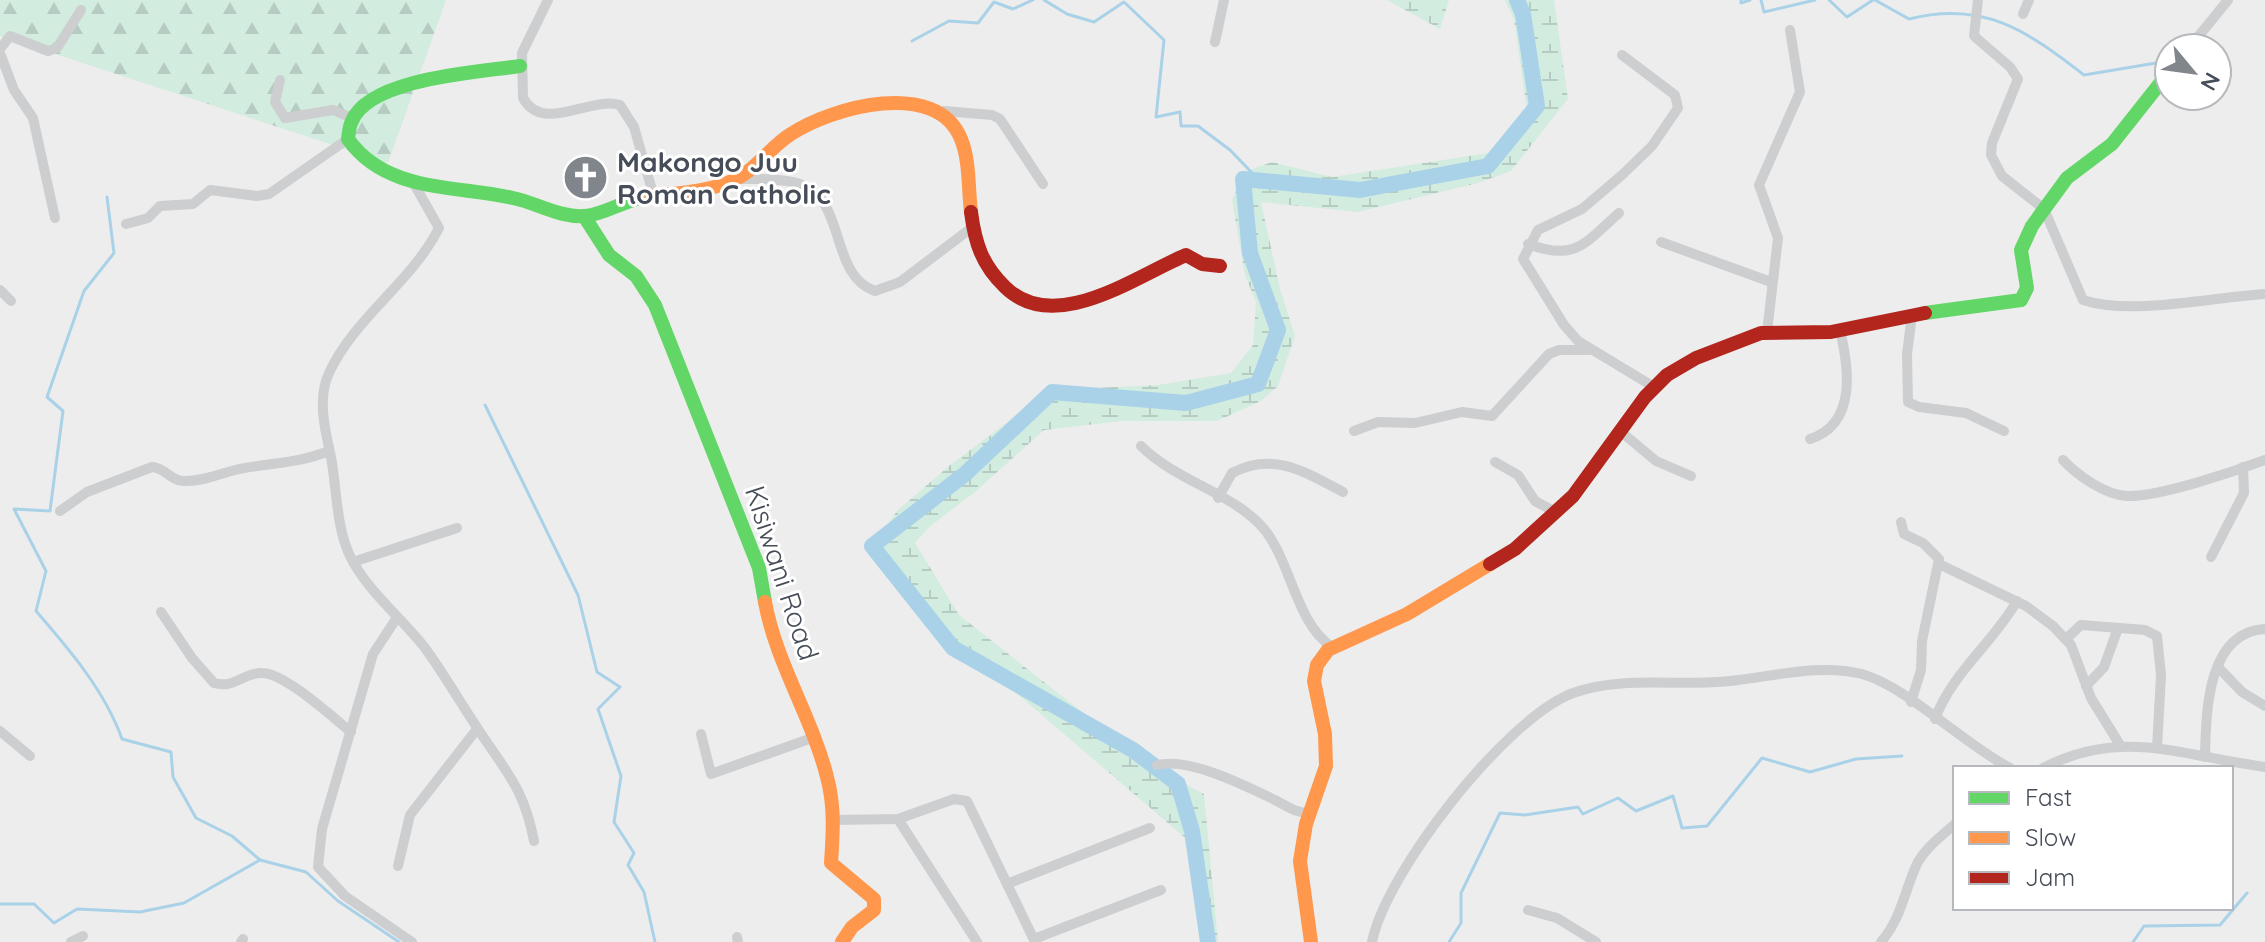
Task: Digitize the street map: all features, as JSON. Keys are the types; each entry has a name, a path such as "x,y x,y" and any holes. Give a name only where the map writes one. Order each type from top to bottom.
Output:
{"street":[{"path":"548,0 530,32 520,66 523,98 540,113 565,112 594,103 620,105 634,127 654,197"},
{"path":"1215,42 1224,0"},
{"path":"1978,0 1974,36 2010,67 2018,79 1992,143 1991,155 2002,176 2044,209 2083,300 2095,304 2168,304 2265,294"},
{"path":"2023,14 2029,0"},
{"path":"2202,32 2228,0"},
{"path":"55,218 33,118 14,90 0,51 10,36 48,51 57,48 72,29 81,10"},
{"path":"1767,332 1778,238 1759,185 1800,92 1790,30"},
{"path":"1622,55 1675,95 1678,108 1671,122 1646,153 1591,202 1575,213 1545,224 1528,244 1524,253 1525,266 1542,285 1564,325 1591,350 1654,387"},
{"path":"520,66 455,75 366,101 352,118 347,129 348,139 366,157 413,182 439,190 514,198 584,216 736,179 800,184 814,191 823,203 856,280 875,291 900,282 974,226"},
{"path":"280,80 275,102 285,118 333,110 352,118"},
{"path":"1311,942 1300,877 1309,813 1326,766 1315,673 1332,647 1407,614 1487,569 1557,513 1581,486 1619,430 1654,387 1696,358 1747,336 1767,332 1840,330 1912,315 2021,300 2027,288 2021,250 2044,209 2067,178 2112,144 2153,92"},
{"path":"736,179 781,141 836,112 902,102 928,105 944,111 992,115 1000,119 1043,184"},
{"path":"944,111 959,131 964,147 978,255 996,284 1038,306 1061,306 1141,278 1186,255 1202,264 1220,266"},
{"path":"126,224 148,218 160,206 193,204 210,190 257,196 269,194 348,139"},
{"path":"413,182 439,228 415,264 356,332 328,375 323,406 344,538 353,562 396,619 426,649 477,729 508,770 530,814 534,841"},
{"path":"1528,244 1558,252 1576,250 1619,213"},
{"name":"Kisiwani Road","path":"584,216 609,255 647,290 662,319 759,568 770,630 827,776 834,820 831,863 873,896 875,905 842,942"},
{"path":"1661,242 1771,282"},
{"path":"0,290 11,301"},
{"path":"1912,315 1907,368 1908,402 1919,407 1966,413 2004,431"},
{"path":"1810,439 1835,422 1846,398 1848,370 1840,330"},
{"path":"1354,431 1378,422 1415,423 1462,412 1492,416 1549,354 1570,349 1591,350"},
{"path":"1619,430 1656,461 1691,476"},
{"path":"1141,446 1159,464 1253,517 1269,535 1313,628 1332,647"},
{"path":"60,511 87,492 152,467 162,469 174,480 186,482 253,467 290,464 329,451"},
{"path":"2063,460 2081,476 2126,496 2218,476 2265,460"},
{"path":"1218,498 1232,473 1264,461 1297,468 1343,492"},
{"path":"1495,462 1518,475 1535,501 1557,513"},
{"path":"2211,557 2244,493 2243,467"},
{"path":"1901,522 1902,532 1932,550 1939,564 2017,601 2037,613 2066,639 2086,686 2120,745"},
{"path":"353,562 457,528"},
{"path":"1911,702 1921,670 1922,641 1939,564"},
{"path":"1935,719 1949,686 1994,639 2017,601"},
{"path":"161,612 192,658 214,683 231,685 255,674 267,673 293,688 351,732"},
{"path":"396,619 373,654 322,829 318,867 345,896 412,942"},
{"path":"2066,639 2081,625 2145,630 2157,636 2157,748"},
{"path":"2086,686 2104,667 2118,628"},
{"path":"2205,757 2209,704 2218,667 2233,638 2247,631 2265,629"},
{"path":"2218,667 2242,692 2265,706"},
{"path":"1372,942 1390,899 1454,797 1530,717 1575,692 1640,683 1726,682 1796,672 1839,672 1877,681 2007,766"},
{"path":"398,866 410,815 477,729"},
{"path":"0,731 30,756"},
{"path":"701,734 711,774 812,738"},
{"path":"2047,766 2069,754 2098,746 2120,745 2157,748 2265,767"},
{"path":"1157,765 1174,764 1222,777 1293,810 1309,813"},
{"path":"834,820 898,819 954,799 967,801 1035,940 1161,890"},
{"path":"898,819 977,942"},
{"path":"1881,942 1893,928 1916,867 1926,850 1953,826"},
{"path":"1007,884 1150,828"},
{"path":"1528,910 1557,918 1596,942"},
{"path":"71,942 83,936"}],"green space":[{"path":"0,0 446,0 388,163 0,36"},
{"path":"1387,0 1449,0 1440,29"},
{"path":"1505,0 1554,0 1568,99 1511,171 1478,183 1358,212 1261,202 1280,289 1295,336 1278,386 1261,401 1217,421 1123,421 1044,430 975,492 929,527 915,543 959,615 1153,768 1204,794 1218,942 1208,942 1197,848 1022,698 950,646 871,549 897,511 949,466 1050,390 1158,385 1231,373 1253,345 1256,302 1245,275 1232,200 1244,172 1272,162 1332,177 1489,153 1527,110 1514,20"}],"waterway":[{"path":"912,41 949,21 978,23 994,2 1013,9 1033,0"},
{"path":"1044,0 1067,14 1094,22 1124,2 1164,40 1156,117 1180,112 1181,126 1198,126 1230,150 1259,180"},
{"path":"1208,942 1192,831 1178,784 1133,750 953,648 872,546 965,474 1052,392 1186,403 1258,384 1278,330 1250,253 1243,179 1360,190 1488,166 1537,106 1523,14 1517,0"},
{"path":"1741,0 1741,3 1750,0"},
{"path":"1761,0 1764,12 1815,0"},
{"path":"1829,0 1847,17 1873,0"},
{"path":"1875,0 1909,19 1960,14 2003,23 2043,45 2084,75 2153,64"},
{"path":"107,197 114,253 84,291 47,397 63,411 50,511 14,509 46,571 36,611 96,687 122,739 171,752 173,777 196,818 232,836 260,860"},
{"path":"485,405 578,595 597,672 620,687 598,709 621,776 614,822 634,853 628,865 644,892 655,942"},
{"path":"1449,942 1461,923 1461,893 1500,813 1525,815 1578,807 1583,814 1618,798 1636,811 1673,796 1682,828 1707,826 1762,758 1810,772 1856,759 1902,756"},
{"path":"0,904 34,904 54,923 77,909 140,912 184,903 260,860 306,872 338,901 399,942"},
{"path":"2233,910 2247,893"},
{"path":"2133,942 2144,926 2220,925 2233,910"}],"traffic: fast":[{"path":"520,66 428,80 380,95 363,107 352,121 348,139 364,157 402,178 513,198 567,215 592,215 644,197"},
{"path":"1925,313 2021,300 2027,288 2021,250 2032,226 2067,178 2112,144 2153,92"},
{"path":"584,216 609,255 636,276 655,305 759,568 765,602"}],"traffic: slow":[{"path":"644,197 723,184 750,170 776,145 809,124 856,108 907,103 930,109 948,120 961,139 967,165 971,212"},
{"path":"1311,942 1300,861 1306,824 1326,766 1325,734 1314,681 1317,665 1328,650 1407,614 1490,564"},
{"path":"765,602 777,647 813,733 830,788 833,831 831,863 874,899 874,910 852,927 842,942"}],"traffic: jam":[{"path":"971,212 981,253 997,279 1025,301 1047,306 1096,297 1186,255 1202,264 1220,266"},
{"path":"1490,564 1515,549 1573,496 1645,397 1667,375 1696,358 1761,333 1831,332 1925,313"}],"place":[{"name":"Makongo Juu Roman Catholic","path":"586,178"}]}
